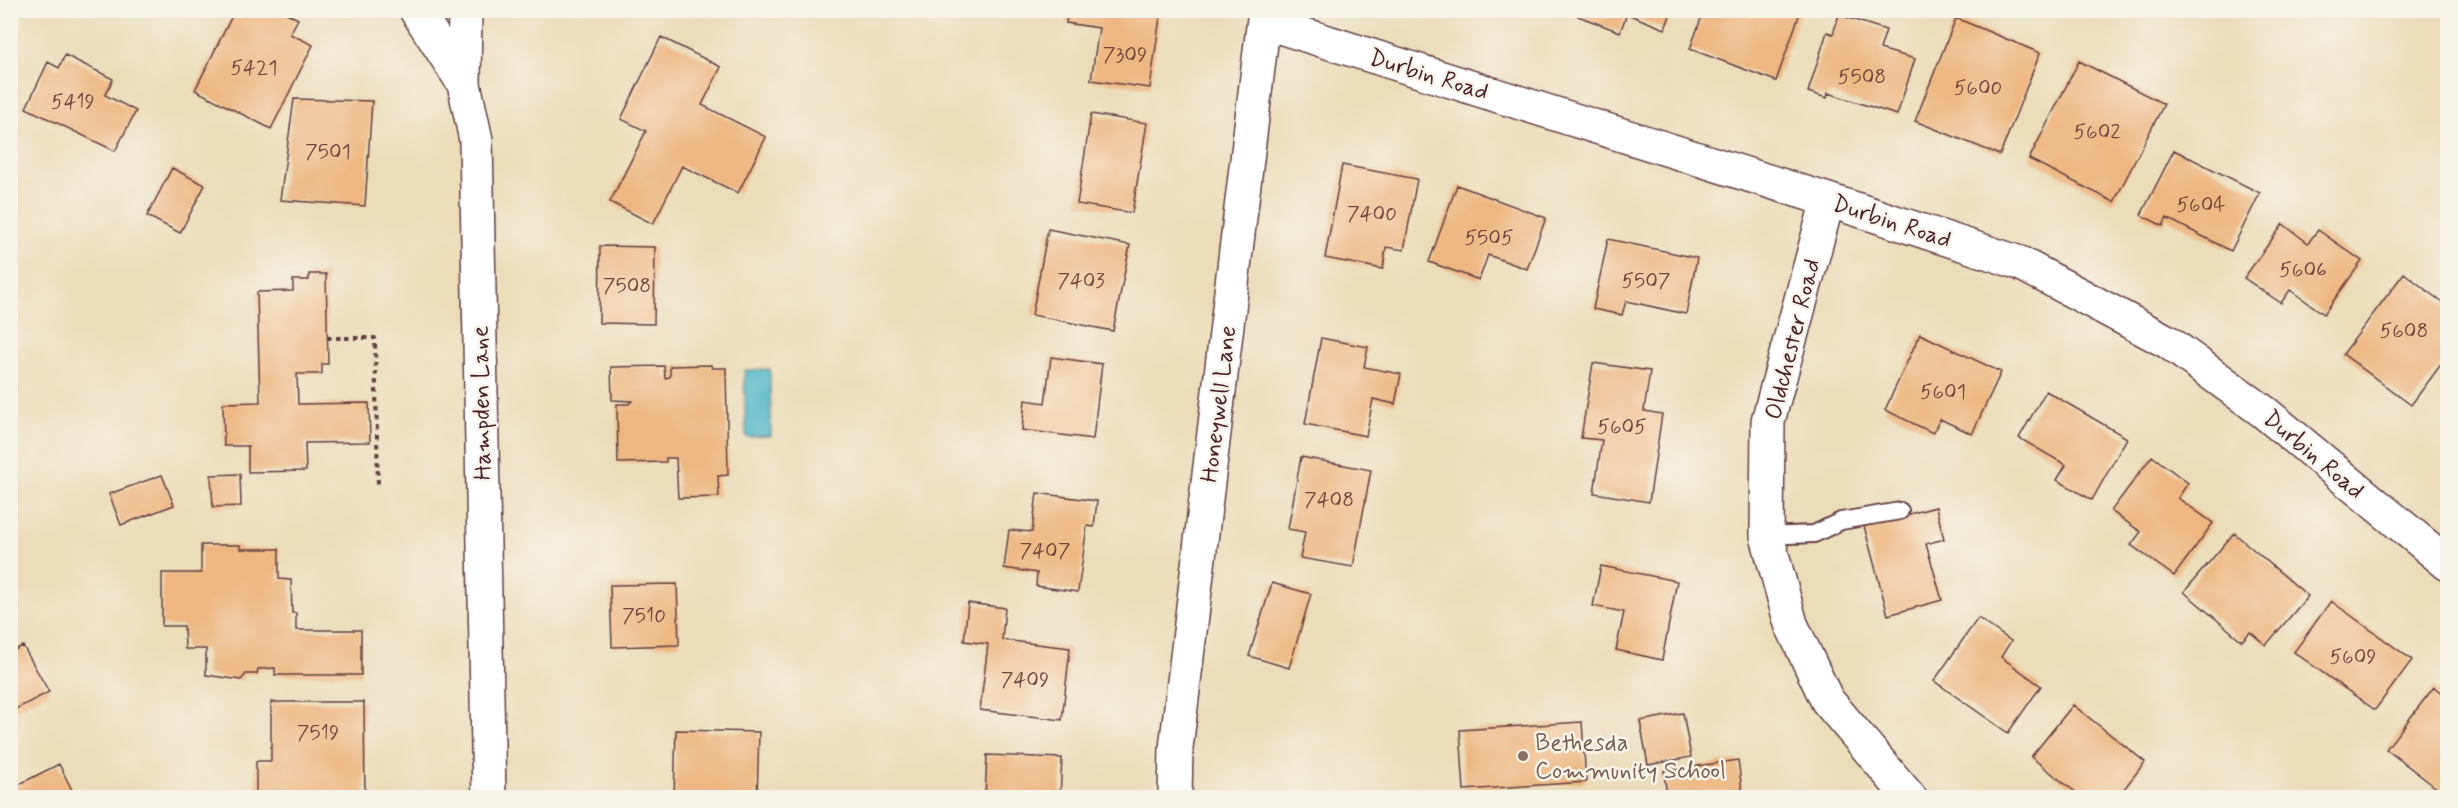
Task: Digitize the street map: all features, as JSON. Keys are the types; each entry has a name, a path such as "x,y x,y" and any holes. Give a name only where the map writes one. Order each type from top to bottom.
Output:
{"street":[{"path":"416,10 464,84"},
{"name":"Hampden Lane","path":"465,10 464,84 476,140 489,798"},
{"name":"Durbin Road","path":"1265,16 2020,263 2168,342 2264,412 2448,564"},
{"name":"Honeywell Lane","path":"1175,798 1176,748 1265,16"},
{"name":"Oldchester Road","path":"1828,200 1768,421 1767,536 1791,624 1827,700 1910,798"}],"lane":[{"path":"1767,536 1814,534 1842,521 1900,511"}],"path":[{"path":"327,338 375,338 378,488"}],"water":[{"path":"770,369 771,436 746,437 744,370"}],"building":[{"path":"235,10 281,10 298,19 290,34 313,45 271,129 195,90"},
{"path":"1068,10 1161,10 1150,88 1091,80 1099,28 1066,23"},
{"path":"1580,10 1672,10 1665,29 1627,14 1620,32 1578,16"},
{"path":"1704,10 1801,10 1776,81 1690,49"},
{"path":"1839,15 1886,30 1880,49 1915,59 1897,115 1828,93 1827,98 1808,92 1827,32 1833,34"},
{"path":"1956,18 2040,53 2000,155 1915,121"},
{"path":"661,37 721,67 702,105 766,137 738,193 682,166 653,224 610,202 646,131 621,119"},
{"path":"65,55 113,79 105,95 136,111 115,151 26,108 48,62 59,68"},
{"path":"2079,61 2164,104 2114,202 2029,159"},
{"path":"294,99 372,101 365,206 280,200"},
{"path":"1091,114 1147,123 1132,213 1077,204"},
{"path":"2174,150 2260,193 2231,251 2167,218 2163,226 2141,215"},
{"path":"1342,165 1417,179 1404,250 1386,247 1383,269 1325,258"},
{"path":"172,168 205,185 180,233 147,216"},
{"path":"1457,185 1546,218 1527,269 1488,255 1479,280 1429,262"},
{"path":"2283,224 2308,243 2318,230 2362,261 2324,314 2290,290 2281,303 2244,278"},
{"path":"1048,229 1130,245 1113,331 1032,315"},
{"path":"1608,239 1697,258 1686,314 1626,301 1622,315 1593,309"},
{"path":"600,246 655,247 654,324 599,323"},
{"path":"2404,273 2448,307 2448,355 2411,405 2343,354"},
{"path":"309,274 326,274 328,364 322,364 322,374 297,374 298,404 369,403 370,442 305,443 306,471 248,472 248,446 224,446 223,403 260,402 257,292 293,291 293,280 309,280"},
{"path":"1920,334 2001,372 1972,434 1940,419 1933,433 1885,410"},
{"path":"1321,338 1368,347 1364,367 1401,374 1395,404 1373,399 1366,436 1305,424"},
{"path":"1051,357 1102,364 1093,439 1022,430 1025,400 1045,403"},
{"path":"1593,363 1650,371 1644,411 1662,414 1649,502 1594,493 1602,440 1581,438"},
{"path":"711,365 712,368 726,368 728,475 718,476 719,497 678,498 676,458 666,458 666,462 618,463 617,404 629,404 632,401 612,400 611,367 664,366 665,378 670,377 670,366"},
{"path":"2046,391 2127,438 2092,500 2057,480 2066,465 2019,438"},
{"path":"2152,456 2188,483 2178,498 2213,523 2174,576 2131,545 2141,532 2111,511"},
{"path":"1301,457 1371,470 1353,567 1300,558 1305,532 1288,529"},
{"path":"240,474 241,506 213,507 211,475"},
{"path":"162,475 174,505 121,525 109,494"},
{"path":"1037,493 1097,501 1094,527 1087,526 1078,592 1036,586 1037,573 1004,568 1009,530 1032,532"},
{"path":"1936,507 1944,539 1926,544 1942,600 1888,615 1864,526"},
{"path":"2234,533 2308,596 2266,645 2250,632 2242,641 2184,592"},
{"path":"201,545 240,545 240,549 279,549 279,579 291,580 292,613 296,613 296,630 361,630 361,675 275,675 275,668 258,669 257,674 246,674 241,680 206,675 206,649 185,649 184,626 162,626 162,573 201,573"},
{"path":"1601,566 1677,581 1662,660 1616,650 1624,612 1593,606"},
{"path":"1272,583 1311,594 1289,668 1249,656"},
{"path":"677,584 679,645 612,647 610,585"},
{"path":"2331,601 2412,660 2375,710 2294,652"},
{"path":"968,603 1005,608 1002,640 1070,648 1062,720 980,710 988,644 964,641"},
{"path":"1978,618 2011,641 2001,657 2041,686 2008,733 1934,681"},
{"path":"23,646 49,692 10,712 10,652"},
{"path":"2434,687 2448,698 2448,797 2386,749"},
{"path":"271,702 364,702 365,798 256,798 256,761 271,761"},
{"path":"2073,705 2145,762 2117,798 2083,798 2031,757"},
{"path":"1683,713 1691,757 1648,765 1640,721"},
{"name":"Bethesda Community School","path":"1582,722 1586,782 1464,790 1460,730"},
{"path":"676,730 759,732 757,798 674,797"},
{"path":"987,755 1062,758 1060,798 985,798"},
{"path":"1738,760 1743,798 1667,798 1664,771"},
{"path":"59,764 76,798 10,798 10,789"}],"place":[{"name":"Bethesda Community School","path":"1523,756"}]}
